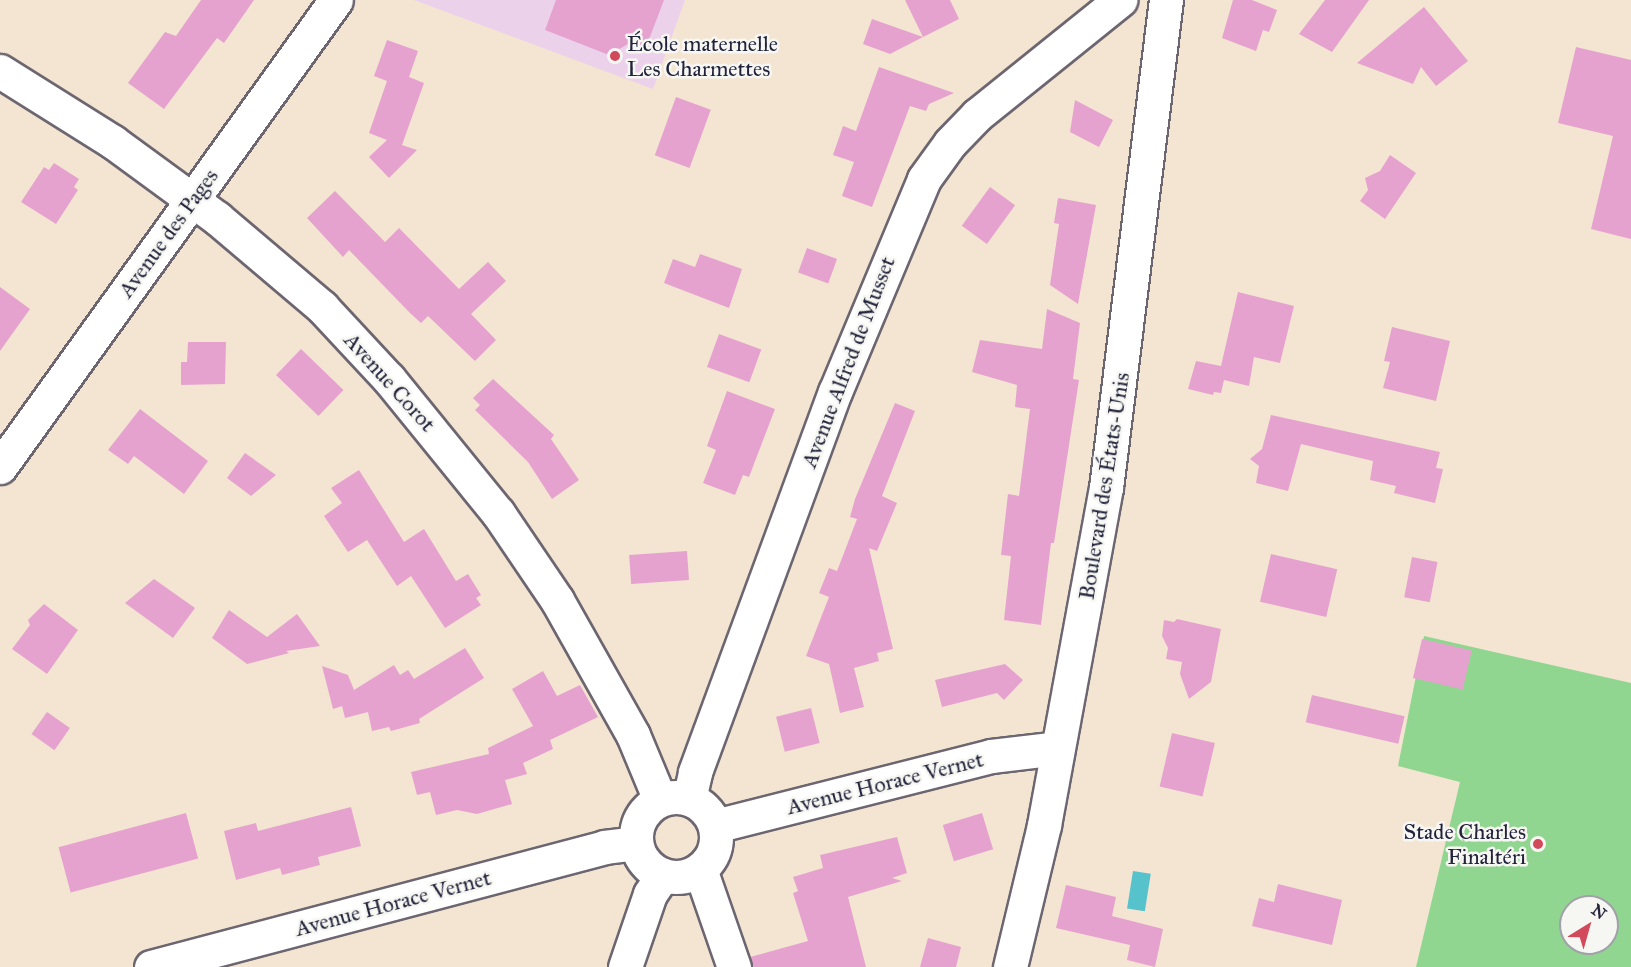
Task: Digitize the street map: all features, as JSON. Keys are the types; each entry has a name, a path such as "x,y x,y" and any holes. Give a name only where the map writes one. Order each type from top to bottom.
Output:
{"street":[{"name":"Avenue des Pages","path":"0,466 336,0"},
{"name":"Avenue Alfred de Musset","path":"675,800 695,772 835,392 924,179 950,142 977,115 1120,0"},
{"name":"Boulevard des États-Unis","path":"1010,967 1058,748 1106,488 1166,0"},
{"name":"Avenue Corot","path":"0,71 113,142 192,199 321,307 446,445 556,600 628,725 675,800"},
{"name":"Avenue Horace Vernet","path":"714,826 992,756 1058,748"},
{"path":"675,800 705,810 714,826 714,850 700,869 689,876 663,876 645,863 636,843 641,818 675,800"},
{"name":"Avenue Horace Vernet","path":"150,967 604,846 636,843"},
{"path":"700,869 734,967"},
{"path":"625,967 650,894 663,876"}],"shaded area":[{"name":"École maternelle Les Charmettes","path":"414,0 685,0 653,89"}],"green space":[{"name":"Stade Charles Finaltéri","path":"1424,636 1631,683 1631,967 1416,967 1460,782 1398,766"}],"water":[{"path":"1133,871 1151,874 1145,911 1127,909"}],"building":[{"path":"201,0 254,0 224,43 217,38 164,109 128,83 165,32 176,36"},
{"path":"556,0 664,0 645,50 628,44 609,55 545,30"},
{"path":"905,0 950,0 959,19 923,37"},
{"path":"1233,0 1252,0 1277,10 1269,32 1263,30 1256,51 1222,38"},
{"path":"1325,0 1369,0 1332,52 1299,34"},
{"path":"1424,7 1468,61 1436,86 1421,67 1413,84 1357,63"},
{"path":"872,19 923,37 890,54 863,44"},
{"path":"387,40 418,51 409,77 424,83 402,145 417,150 389,178 369,157 387,140 369,133 387,81 374,76"},
{"path":"1576,47 1631,60 1631,239 1591,229 1613,136 1558,123"},
{"path":"879,67 954,93 929,104 926,111 910,106 872,207 842,196 854,162 833,155 843,126 856,131"},
{"path":"676,97 711,110 690,168 655,155"},
{"path":"1075,100 1113,120 1099,147 1070,132"},
{"path":"1390,155 1416,173 1385,219 1360,201 1368,190 1365,178 1380,171"},
{"path":"54,163 79,179 74,187 78,190 56,224 21,202 44,167 49,170"},
{"path":"990,187 1015,205 987,244 962,226"},
{"path":"335,191 385,242 399,228 459,289 488,262 506,281 471,314 496,340 475,361 428,316 421,323 349,250 343,257 307,218"},
{"path":"1058,198 1096,205 1078,304 1050,285 1059,224 1054,223"},
{"path":"807,248 837,259 828,283 798,272"},
{"path":"700,254 742,269 729,308 664,283 673,259 695,267"},
{"path":"0,287 30,309 0,351"},
{"path":"1238,292 1294,306 1280,363 1254,357 1249,386 1224,380 1221,393 1214,392 1213,395 1188,389 1196,361 1221,366"},
{"path":"1047,309 1080,323 1073,379 1079,380 1054,543 1051,543 1041,625 1004,620 1011,556 1001,555 1008,494 1019,496 1030,409 1015,407 1017,385 972,372 980,340 1042,349"},
{"path":"1392,327 1450,341 1436,401 1383,388 1390,362 1384,361"},
{"path":"719,334 761,349 749,382 707,367"},
{"path":"188,342 226,342 225,384 181,385 181,362 187,362"},
{"path":"301,349 343,390 318,416 276,375"},
{"path":"493,379 554,435 551,439 579,480 552,499 528,462 475,410 480,405 473,398"},
{"path":"727,391 775,409 749,477 743,475 735,495 703,483 716,450 707,446"},
{"path":"895,403 915,411 882,496 897,503 877,551 869,548 893,649 877,653 879,661 854,668 864,707 840,713 829,664 806,656 829,597 819,593 829,568 837,571 857,519 850,517 855,499"},
{"path":"140,409 208,461 184,494 134,456 128,464 108,450"},
{"path":"1271,415 1440,452 1436,468 1443,469 1435,503 1394,493 1396,486 1370,480 1373,461 1301,444 1288,491 1256,483 1259,466 1250,459 1262,449"},
{"path":"245,453 276,475 251,496 227,478"},
{"path":"359,470 404,542 424,529 456,581 468,574 481,595 476,598 481,605 445,628 411,576 397,586 367,540 348,552 324,516 342,503 331,488"},
{"path":"687,551 689,580 631,584 629,555"},
{"path":"1271,554 1337,569 1326,617 1260,602"},
{"path":"1412,557 1438,562 1430,602 1404,597"},
{"path":"154,579 195,608 173,638 125,603"},
{"path":"44,604 78,630 47,674 12,649 30,625 28,620"},
{"path":"229,610 267,637 297,614 320,646 286,651 289,653 247,664 212,638"},
{"path":"1177,619 1221,629 1211,682 1189,699 1180,674 1182,662 1166,659 1168,648 1162,636 1164,620 1174,622"},
{"path":"1422,639 1472,650 1463,689 1413,678"},
{"path":"465,648 484,678 419,719 420,723 391,731 389,727 372,731 368,712 345,718 342,706 333,709 322,666 348,675 354,690 394,665 400,675 408,670 414,679"},
{"path":"1005,664 1023,680 1004,700 997,693 942,707 935,680"},
{"path":"543,671 557,696 580,685 598,717 550,740 553,749 523,763 527,774 505,780 512,804 477,814 457,810 436,815 430,792 417,795 411,772 489,754 488,748 533,726 512,689"},
{"path":"1312,695 1405,716 1398,744 1306,722"},
{"path":"811,708 820,743 785,752 776,717"},
{"path":"47,712 70,728 54,750 32,734"},
{"path":"1172,733 1215,743 1202,796 1160,787"},
{"path":"351,807 361,846 318,857 320,865 282,875 280,868 236,880 224,831 256,823 258,831"},
{"path":"186,813 198,858 71,893 58,847"},
{"path":"982,813 993,849 954,861 943,825"},
{"path":"897,837 907,873 892,878 902,881 848,897 866,967 752,967 750,957 808,941 793,893 798,891 793,877 823,868 820,855"},
{"path":"1278,884 1342,900 1332,945 1252,926 1259,898 1274,902"},
{"path":"1066,885 1116,897 1112,916 1163,929 1155,967 1127,960 1130,945 1056,928"},
{"path":"928,938 961,947 956,967 920,967"}],"place":[{"name":"École maternelle Les Charmettes","path":"615,56"},
{"name":"Stade Charles Finaltéri","path":"1538,844"}]}
